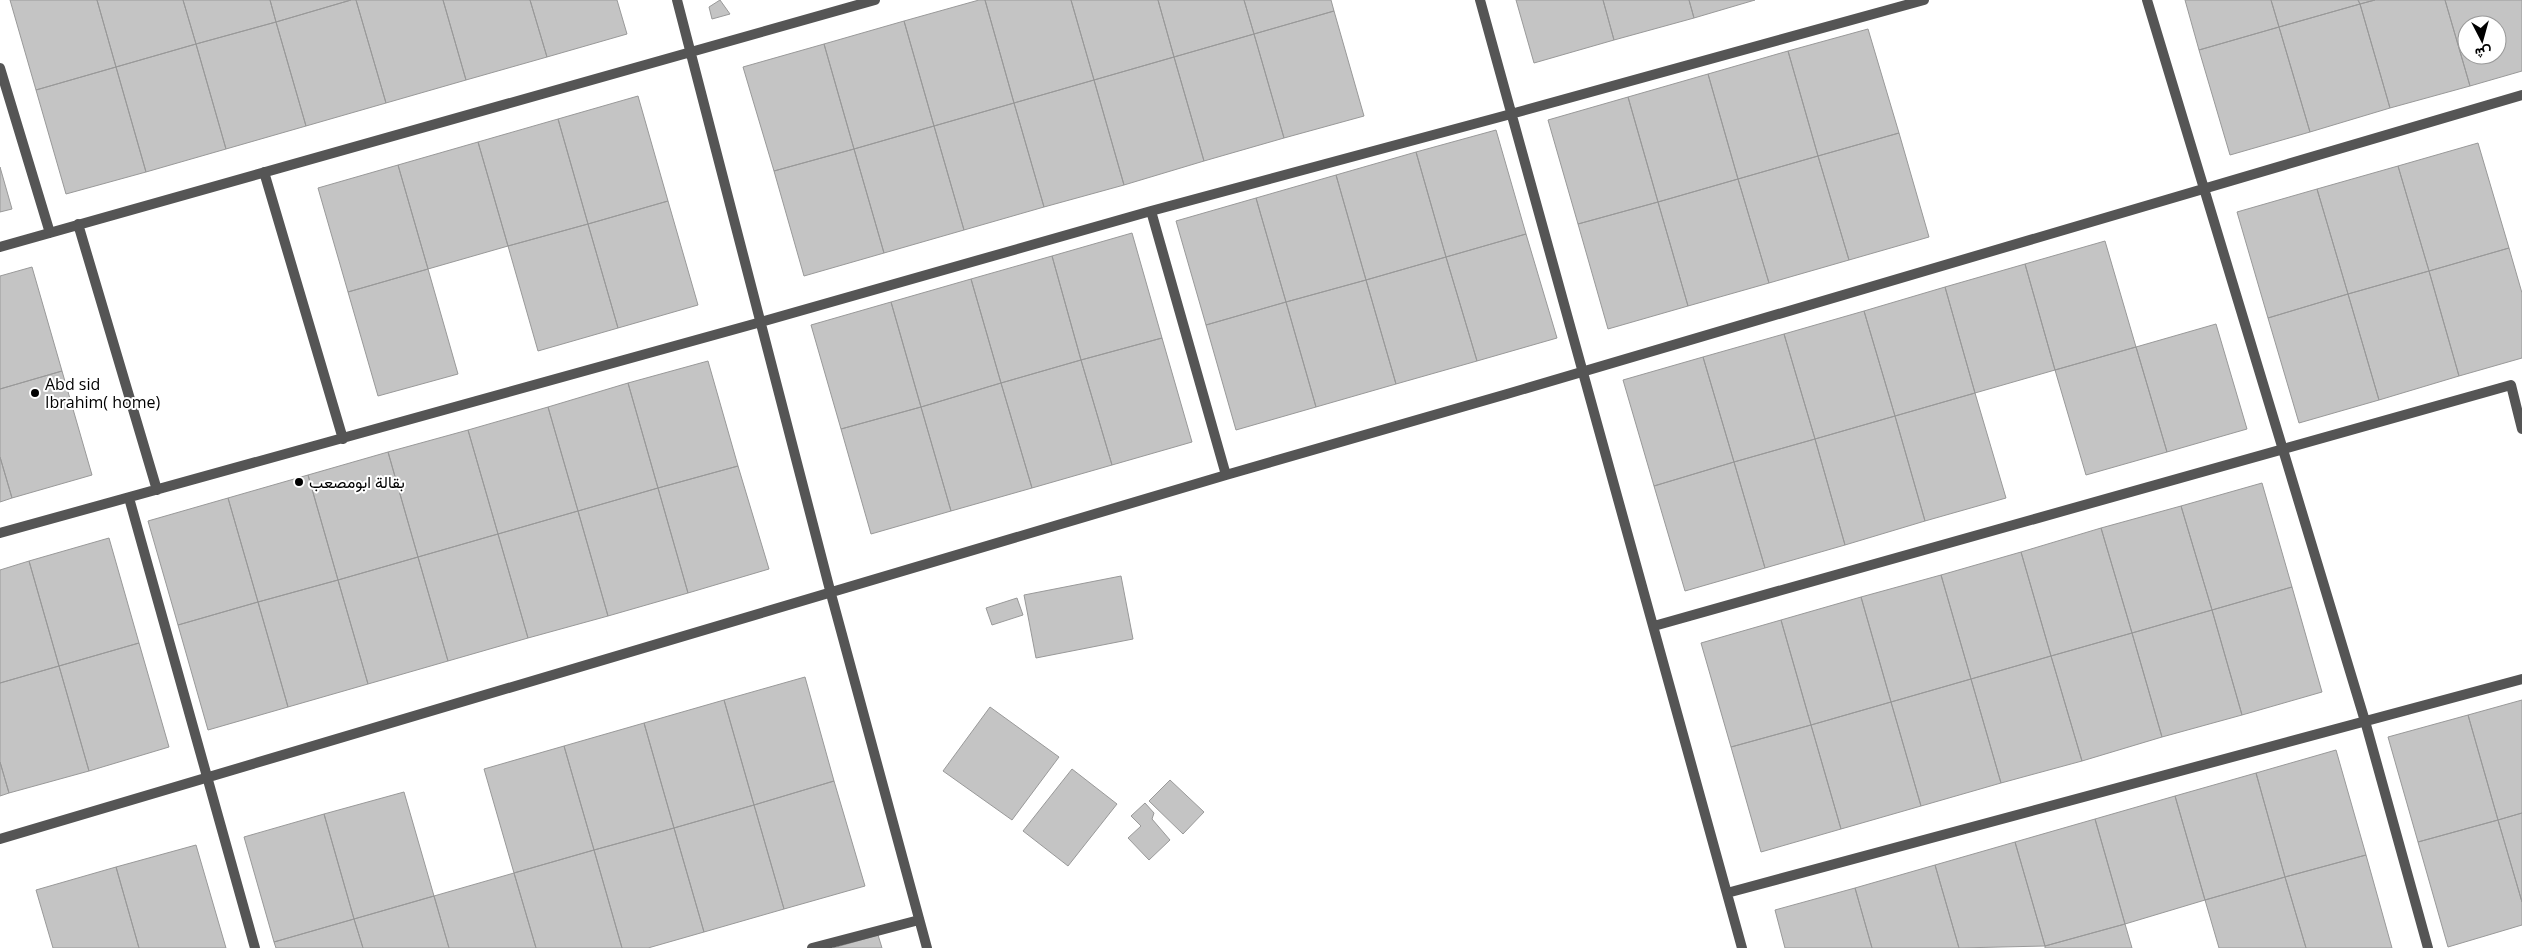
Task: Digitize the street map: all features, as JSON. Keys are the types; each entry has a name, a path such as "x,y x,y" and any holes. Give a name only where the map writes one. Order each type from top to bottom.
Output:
{"street":[{"path":"677,0 831,594 927,948"},
{"path":"0,247 875,0"},
{"path":"1480,0 1742,948"},
{"path":"0,534 761,322 1150,210 1511,114 1924,0"},
{"path":"2147,0 2364,721 2428,948"},
{"path":"0,68 50,233"},
{"path":"0,839 831,594 1226,475 2522,95"},
{"path":"264,172 343,439"},
{"path":"1150,210 1226,475"},
{"path":"78,224 157,490"},
{"path":"1654,626 2511,385 2522,428"},
{"path":"129,498 255,948"},
{"path":"1726,893 2522,679"},
{"path":"812,948 919,920"}],"building":[{"path":"10,0 97,0 116,67 36,90"},
{"path":"97,0 183,0 196,44 116,67"},
{"path":"183,0 270,0 276,22 196,44"},
{"path":"270,0 351,0 276,22"},
{"path":"356,0 386,103 306,126 276,22"},
{"path":"356,0 443,0 466,80 386,103"},
{"path":"443,0 530,0 547,57 466,80"},
{"path":"530,0 617,0 627,34 547,57"},
{"path":"720,0 730,14 712,19 709,7"},
{"path":"979,0 985,0 1014,103 934,126 904,21"},
{"path":"985,0 1071,0 1094,80 1014,103"},
{"path":"1071,0 1158,0 1174,57 1094,80"},
{"path":"1158,0 1244,0 1254,34 1174,57"},
{"path":"1244,0 1331,0 1334,11 1254,34"},
{"path":"1516,0 1603,0 1614,40 1534,63"},
{"path":"1603,0 1689,0 1694,18 1614,40"},
{"path":"1689,0 1755,0 1694,18"},
{"path":"2185,0 2271,0 2279,27 2199,50"},
{"path":"2271,0 2358,0 2360,4 2279,27"},
{"path":"2358,0 2375,0 2360,4"},
{"path":"2375,0 2445,0 2457,41 2457,65 2464,65 2470,86 2390,108 2360,4"},
{"path":"2445,0 2522,0 2522,71 2470,86 2464,65 2507,65 2507,15 2457,15 2457,41"},
{"path":"2360,4 2390,108 2310,132 2279,27"},
{"path":"1334,11 1364,116 1284,138 1254,34"},
{"path":"904,21 934,126 854,149 824,44"},
{"path":"276,22 306,126 226,149 196,44"},
{"path":"2279,27 2310,132 2230,155 2199,50"},
{"path":"1868,29 1899,133 1818,156 1788,51"},
{"path":"1254,34 1284,138 1204,161 1174,57"},
{"path":"196,44 226,149 146,172 116,67"},
{"path":"824,44 854,149 774,171 743,67"},
{"path":"1788,51 1818,156 1738,179 1708,74"},
{"path":"1174,57 1204,161 1124,185 1094,80"},
{"path":"116,67 146,172 66,194 36,90"},
{"path":"1708,74 1738,179 1658,202 1628,97"},
{"path":"1094,80 1124,185 1044,207 1014,103"},
{"path":"638,96 668,201 588,224 558,119"},
{"path":"1628,97 1658,202 1578,224 1548,120"},
{"path":"1014,103 1044,207 964,230 934,126"},
{"path":"558,119 588,224 508,246 478,142"},
{"path":"934,126 964,230 884,253 854,149"},
{"path":"1496,130 1526,234 1446,257 1416,152"},
{"path":"1899,133 1929,237 1849,260 1818,156"},
{"path":"478,142 508,246 428,269 398,165"},
{"path":"2478,143 2509,248 2429,271 2398,166"},
{"path":"854,149 884,253 804,276 774,171"},
{"path":"1416,152 1446,257 1366,280 1336,175"},
{"path":"1818,156 1849,260 1769,283 1738,179"},
{"path":"398,165 428,269 348,292 318,188"},
{"path":"2398,166 2429,271 2348,294 2317,189"},
{"path":"0,167 12,209 0,212"},
{"path":"1336,175 1366,280 1286,302 1256,198"},
{"path":"1738,179 1769,283 1688,306 1658,202"},
{"path":"2317,189 2348,294 2268,318 2237,212"},
{"path":"1256,198 1286,302 1206,325 1176,221"},
{"path":"668,201 698,305 618,328 588,224"},
{"path":"1658,202 1688,306 1608,329 1578,224"},
{"path":"588,224 618,328 538,351 508,246"},
{"path":"1132,233 1162,338 1081,360 1052,256"},
{"path":"1526,234 1557,338 1477,361 1446,257"},
{"path":"2105,241 2136,347 2055,370 2025,264"},
{"path":"2509,248 2522,293 2522,358 2459,376 2429,271"},
{"path":"1052,256 1081,360 1001,383 971,279"},
{"path":"1446,257 1477,361 1396,384 1366,280"},
{"path":"2025,264 2055,370 1975,393 1945,287"},
{"path":"32,267 62,371 0,389 0,276"},
{"path":"428,269 458,374 378,396 348,292"},
{"path":"2429,271 2459,376 2379,400 2348,294"},
{"path":"971,279 1001,383 921,407 891,302"},
{"path":"1366,280 1396,384 1316,407 1286,302"},
{"path":"1945,287 1975,393 1895,416 1864,311"},
{"path":"2348,294 2379,400 2299,423 2268,318"},
{"path":"891,302 921,407 841,429 811,325"},
{"path":"1286,302 1316,407 1236,430 1206,325"},
{"path":"1864,311 1895,416 1815,439 1784,334"},
{"path":"2216,324 2247,429 2167,452 2136,347"},
{"path":"1784,334 1815,439 1734,462 1703,357"},
{"path":"1162,338 1192,442 1112,465 1081,360"},
{"path":"2136,347 2167,452 2086,475 2055,370"},
{"path":"1703,357 1734,462 1654,486 1623,380"},
{"path":"1081,360 1112,465 1032,488 1001,383"},
{"path":"708,361 738,466 658,488 628,383"},
{"path":"62,371 92,475 12,498 0,457 0,389"},
{"path":"628,383 658,488 578,511 548,407"},
{"path":"1001,383 1032,488 951,511 921,407"},
{"path":"1975,393 2006,498 1925,521 1895,416"},
{"path":"548,407 578,511 498,534 468,430"},
{"path":"921,407 951,511 871,534 841,429"},
{"path":"1895,416 1925,521 1845,545 1815,439"},
{"path":"468,430 498,534 418,557 388,452"},
{"path":"1815,439 1845,545 1765,568 1734,462"},
{"path":"388,452 418,557 338,580 308,475"},
{"path":"0,457 12,498 0,502"},
{"path":"1734,462 1765,568 1685,591 1654,486"},
{"path":"738,466 769,569 688,593 658,488"},
{"path":"308,475 338,580 258,602 228,498"},
{"path":"2262,483 2292,587 2212,610 2181,506"},
{"path":"658,488 688,593 608,616 578,511"},
{"path":"228,498 258,602 178,625 148,521"},
{"path":"2181,506 2212,610 2132,633 2101,528"},
{"path":"578,511 608,616 528,638 498,534"},
{"path":"2101,528 2132,633 2051,656 2021,552"},
{"path":"498,534 528,638 448,661 418,557"},
{"path":"109,538 139,643 59,666 29,561"},
{"path":"2021,552 2051,656 1971,679 1941,575"},
{"path":"418,557 448,661 368,684 338,580"},
{"path":"29,561 59,666 0,683 0,570"},
{"path":"1941,575 1971,679 1891,702 1861,597"},
{"path":"1121,576 1133,639 1036,658 1024,595"},
{"path":"338,580 368,684 288,707 258,602"},
{"path":"2292,587 2322,692 2242,715 2212,610"},
{"path":"1861,597 1891,702 1811,725 1781,620"},
{"path":"1017,598 1023,615 992,625 986,608"},
{"path":"258,602 288,707 208,730 178,625"},
{"path":"2212,610 2242,715 2162,737 2132,633"},
{"path":"1781,620 1811,725 1731,747 1701,643"},
{"path":"2132,633 2162,737 2082,761 2051,656"},
{"path":"139,643 169,747 89,771 59,666"},
{"path":"2051,656 2082,761 2001,783 1971,679"},
{"path":"59,666 89,771 9,793 0,762 0,683"},
{"path":"805,677 834,781 754,805 724,700"},
{"path":"1971,679 2001,783 1921,806 1891,702"},
{"path":"724,700 754,805 674,828 644,723"},
{"path":"2522,700 2522,813 2498,820 2468,715"},
{"path":"1891,702 1921,806 1841,829 1811,725"},
{"path":"990,707 1059,757 1012,820 943,771"},
{"path":"2468,715 2498,820 2418,842 2388,737"},
{"path":"644,723 674,828 594,850 564,746"},
{"path":"1811,725 1841,829 1761,852 1731,747"},
{"path":"564,746 594,850 514,873 484,769"},
{"path":"2336,750 2366,855 2285,877 2256,773"},
{"path":"0,762 9,793 0,796"},
{"path":"1072,769 1117,804 1068,866 1023,831"},
{"path":"2256,773 2285,877 2205,900 2175,796"},
{"path":"1170,780 1204,812 1183,834 1149,801"},
{"path":"834,781 865,886 784,909 754,805"},
{"path":"404,792 434,896 354,919 324,814"},
{"path":"2175,796 2205,900 2125,924 2095,819"},
{"path":"1145,803 1154,813 1152,819 1170,840 1149,860 1128,838 1141,826 1131,816"},
{"path":"754,805 784,909 704,932 674,828"},
{"path":"2522,813 2522,902 2498,820"},
{"path":"324,814 354,919 274,942 244,837"},
{"path":"2095,819 2125,924 2045,946 2015,842"},
{"path":"2498,820 2522,902 2522,925 2448,947 2418,842"},
{"path":"674,828 704,932 648,948 622,948 594,850"},
{"path":"2015,842 2045,946 1959,948 1935,865"},
{"path":"196,845 226,948 139,948 116,867"},
{"path":"594,850 622,948 536,948 514,873"},
{"path":"2366,855 2392,948 2306,948 2285,877"},
{"path":"1935,865 1959,948 1872,948 1855,888"},
{"path":"116,867 139,948 53,948 36,890"},
{"path":"514,873 536,948 449,948 434,896"},
{"path":"2285,877 2306,948 2219,948 2205,900"},
{"path":"1855,888 1872,948 1785,948 1775,910"},
{"path":"434,896 449,948 363,948 354,919"},
{"path":"354,919 363,948 276,948 274,942"},
{"path":"2125,924 2132,948 2045,948 2045,946"},
{"path":"878,935 882,948 833,948"}],"place":[{"name":"Abd sid Ibrahim( home)","path":"35,393"},
{"name":"بقالة ابومصعب","path":"299,482"}]}
